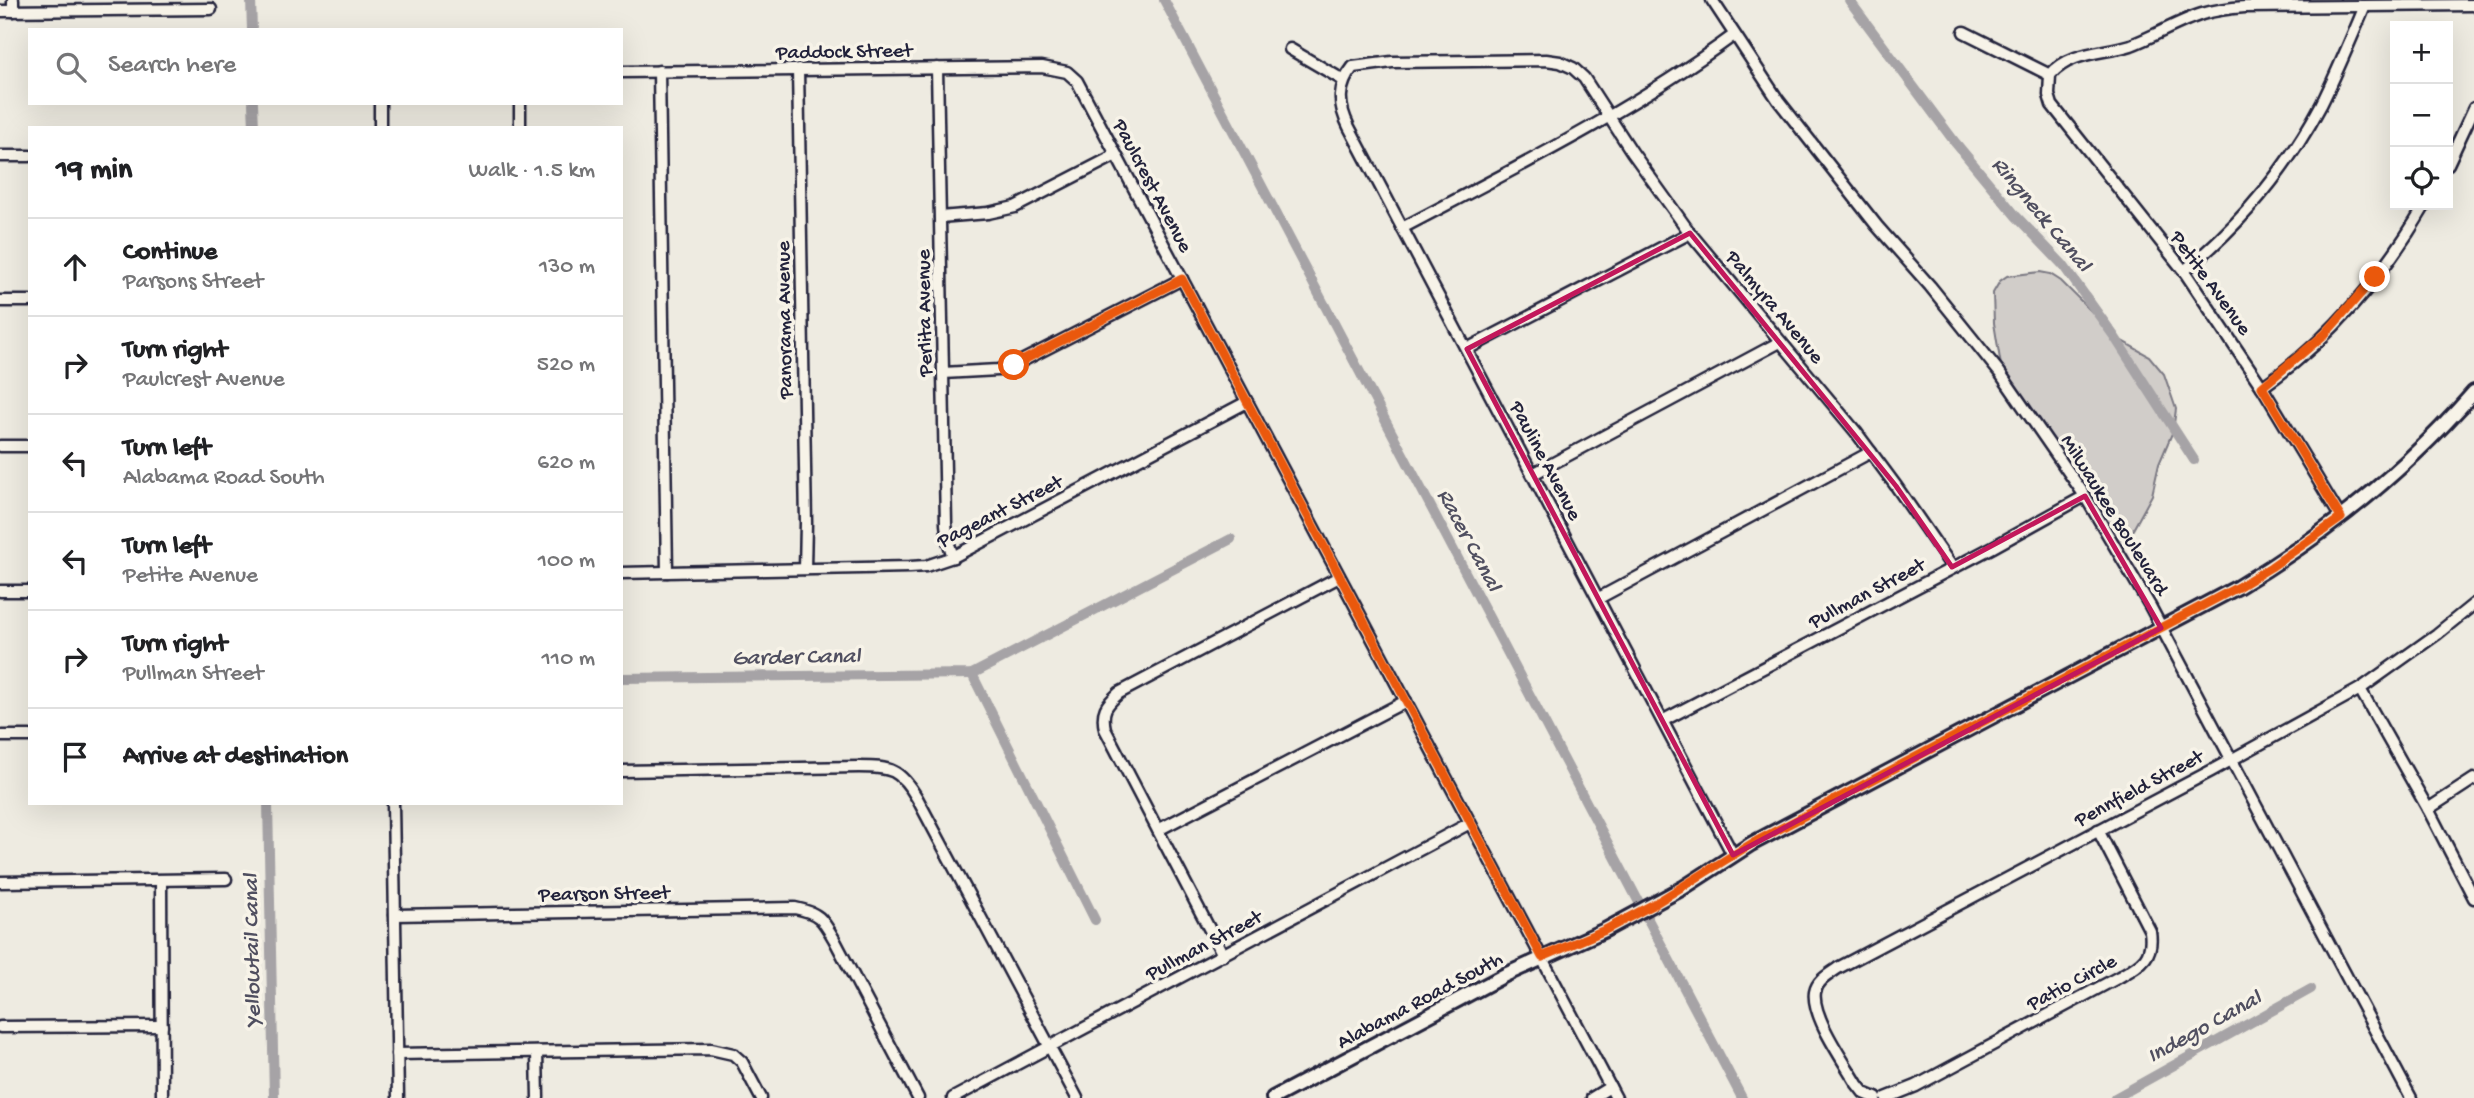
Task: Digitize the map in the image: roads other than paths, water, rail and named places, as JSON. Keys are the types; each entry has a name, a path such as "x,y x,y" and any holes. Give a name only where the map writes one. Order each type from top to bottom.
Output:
{"street":[{"name":"Milwaukee Boulevard","path":"1712,0 1807,139 2000,373 2085,496 2161,628 2411,1098"},
{"path":"0,11 13,5 156,5 211,9"},
{"path":"1964,32 2050,75 2058,65 2069,59 2130,45 2190,19 2220,10 2245,6 2474,5"},
{"path":"2184,271 2238,221 2287,160 2327,92 2365,6"},
{"path":"1402,228 1608,118 1734,34"},
{"path":"1290,49 1343,80"},
{"name":"Palmyra Avenue","path":"1343,80 1353,67 1392,62 1546,60 1573,68 1584,78 1608,118 1690,233 1871,452 1952,567"},
{"name":"Paddock Street","path":"623,72 1042,67 1067,72"},
{"name":"Perlita Avenue","path":"937,68 946,524 953,557"},
{"name":"Panorama Avenue","path":"798,69 805,569"},
{"path":"659,71 667,572"},
{"name":"Paulcrest Avenue","path":"1067,72 1077,81 1616,1098"},
{"name":"Petite Avenue","path":"2050,75 2049,95 2057,113 2184,271 2262,387 2341,518"},
{"name":"Pauline Avenue","path":"1343,80 1339,98 1343,116 1733,855"},
{"path":"380,105 380,126"},
{"path":"520,105 520,126"},
{"path":"2453,153 2474,108"},
{"path":"940,217 988,213 1015,207 1116,155"},
{"path":"0,156 28,156"},
{"path":"2262,387 2311,347 2348,309 2396,249 2422,210"},
{"path":"1467,349 1690,233"},
{"path":"943,373 998,370 1014,365 1182,279"},
{"path":"0,301 28,301"},
{"path":"1533,474 1780,342"},
{"name":"Alabama Road South","path":"1273,1098 1542,957 1656,903 1733,855 2271,567 2341,518 2414,456 2474,392"},
{"name":"Pageant Street","path":"623,573 926,566 953,557 1247,402"},
{"path":"0,446 28,446"},
{"path":"1599,598 1871,452"},
{"name":"Pullman Street","path":"1664,720 2085,496"},
{"path":"1223,955 1105,729 1102,718 1105,706 1119,693 1339,577"},
{"path":"0,591 28,591"},
{"name":"Pennfield Street","path":"1877,1098 1864,1093 1857,1084 1817,1009 1815,992 1820,982 1838,968 2360,689 2474,604"},
{"path":"2360,689 2428,809 2474,898"},
{"path":"1158,830 1406,701"},
{"path":"0,736 28,736"},
{"path":"623,771 881,767 896,771 917,798 1077,1098"},
{"path":"2428,809 2474,779"},
{"path":"393,805 398,1098"},
{"name":"Pullman Street","path":"953,1098 1471,823"},
{"name":"Patio Circle","path":"1886,1098 1916,1086 2119,977 2139,966 2149,954 2152,943 2150,931 2098,830"},
{"path":"0,882 226,879"},
{"path":"161,881 162,1098"},
{"name":"Pearson Street","path":"395,915 795,908 813,911 822,919 834,939 918,1098"},
{"path":"0,1027 162,1026"},
{"path":"397,1054 711,1049 733,1054 742,1062 761,1098"},
{"path":"537,1052 538,1098"},
{"path":"1592,1098 1610,1087"}],"waterway":[{"name":"Yellowtail Canal","path":"251,0 252,28"},
{"name":"Racer Canal","path":"1164,0 1742,1098"},
{"name":"Ringneck Canal","path":"1849,0 1954,141 2016,216 2063,265 2114,336 2194,460"},
{"name":"Yellowtail Canal","path":"253,105 254,126"},
{"name":"Garder Canal","path":"623,678 972,674 1231,539"},
{"name":"Garder Canal","path":"972,674 1095,920"},
{"name":"Yellowtail Canal","path":"268,805 274,1098"},
{"name":"Indego Canal","path":"2115,1098 2311,989"}]}
